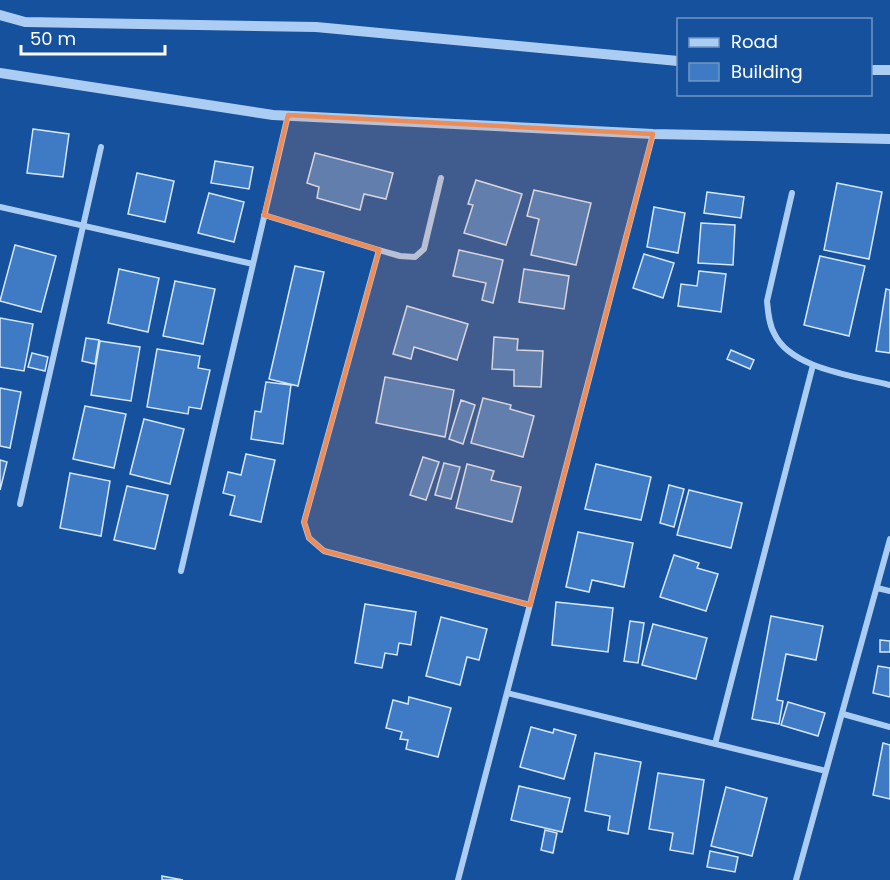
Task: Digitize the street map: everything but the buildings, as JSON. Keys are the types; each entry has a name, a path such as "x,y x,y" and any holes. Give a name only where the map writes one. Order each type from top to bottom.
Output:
{"street":[{"path":"0,15 25,22 316,27 677,61"},
{"path":"872,69 890,70"},
{"path":"0,73 273,115 653,134 890,140"},
{"path":"181,571 288,115"},
{"path":"458,880 653,134"},
{"path":"20,504 101,147"},
{"path":"264,215 400,256 415,257 424,249 441,178"},
{"path":"792,193 767,301 774,334 786,351 813,365 890,385"},
{"path":"0,207 253,264"},
{"path":"379,250 304,522 309,538 324,551 530,605"},
{"path":"715,744 813,365"},
{"path":"796,880 890,539"},
{"path":"877,588 890,591"},
{"path":"507,693 826,771"},
{"path":"843,714 890,727"}],"highlighted area":[{"path":"288,115 653,134 530,605 324,551 309,538 304,522 379,250 264,215"}]}
